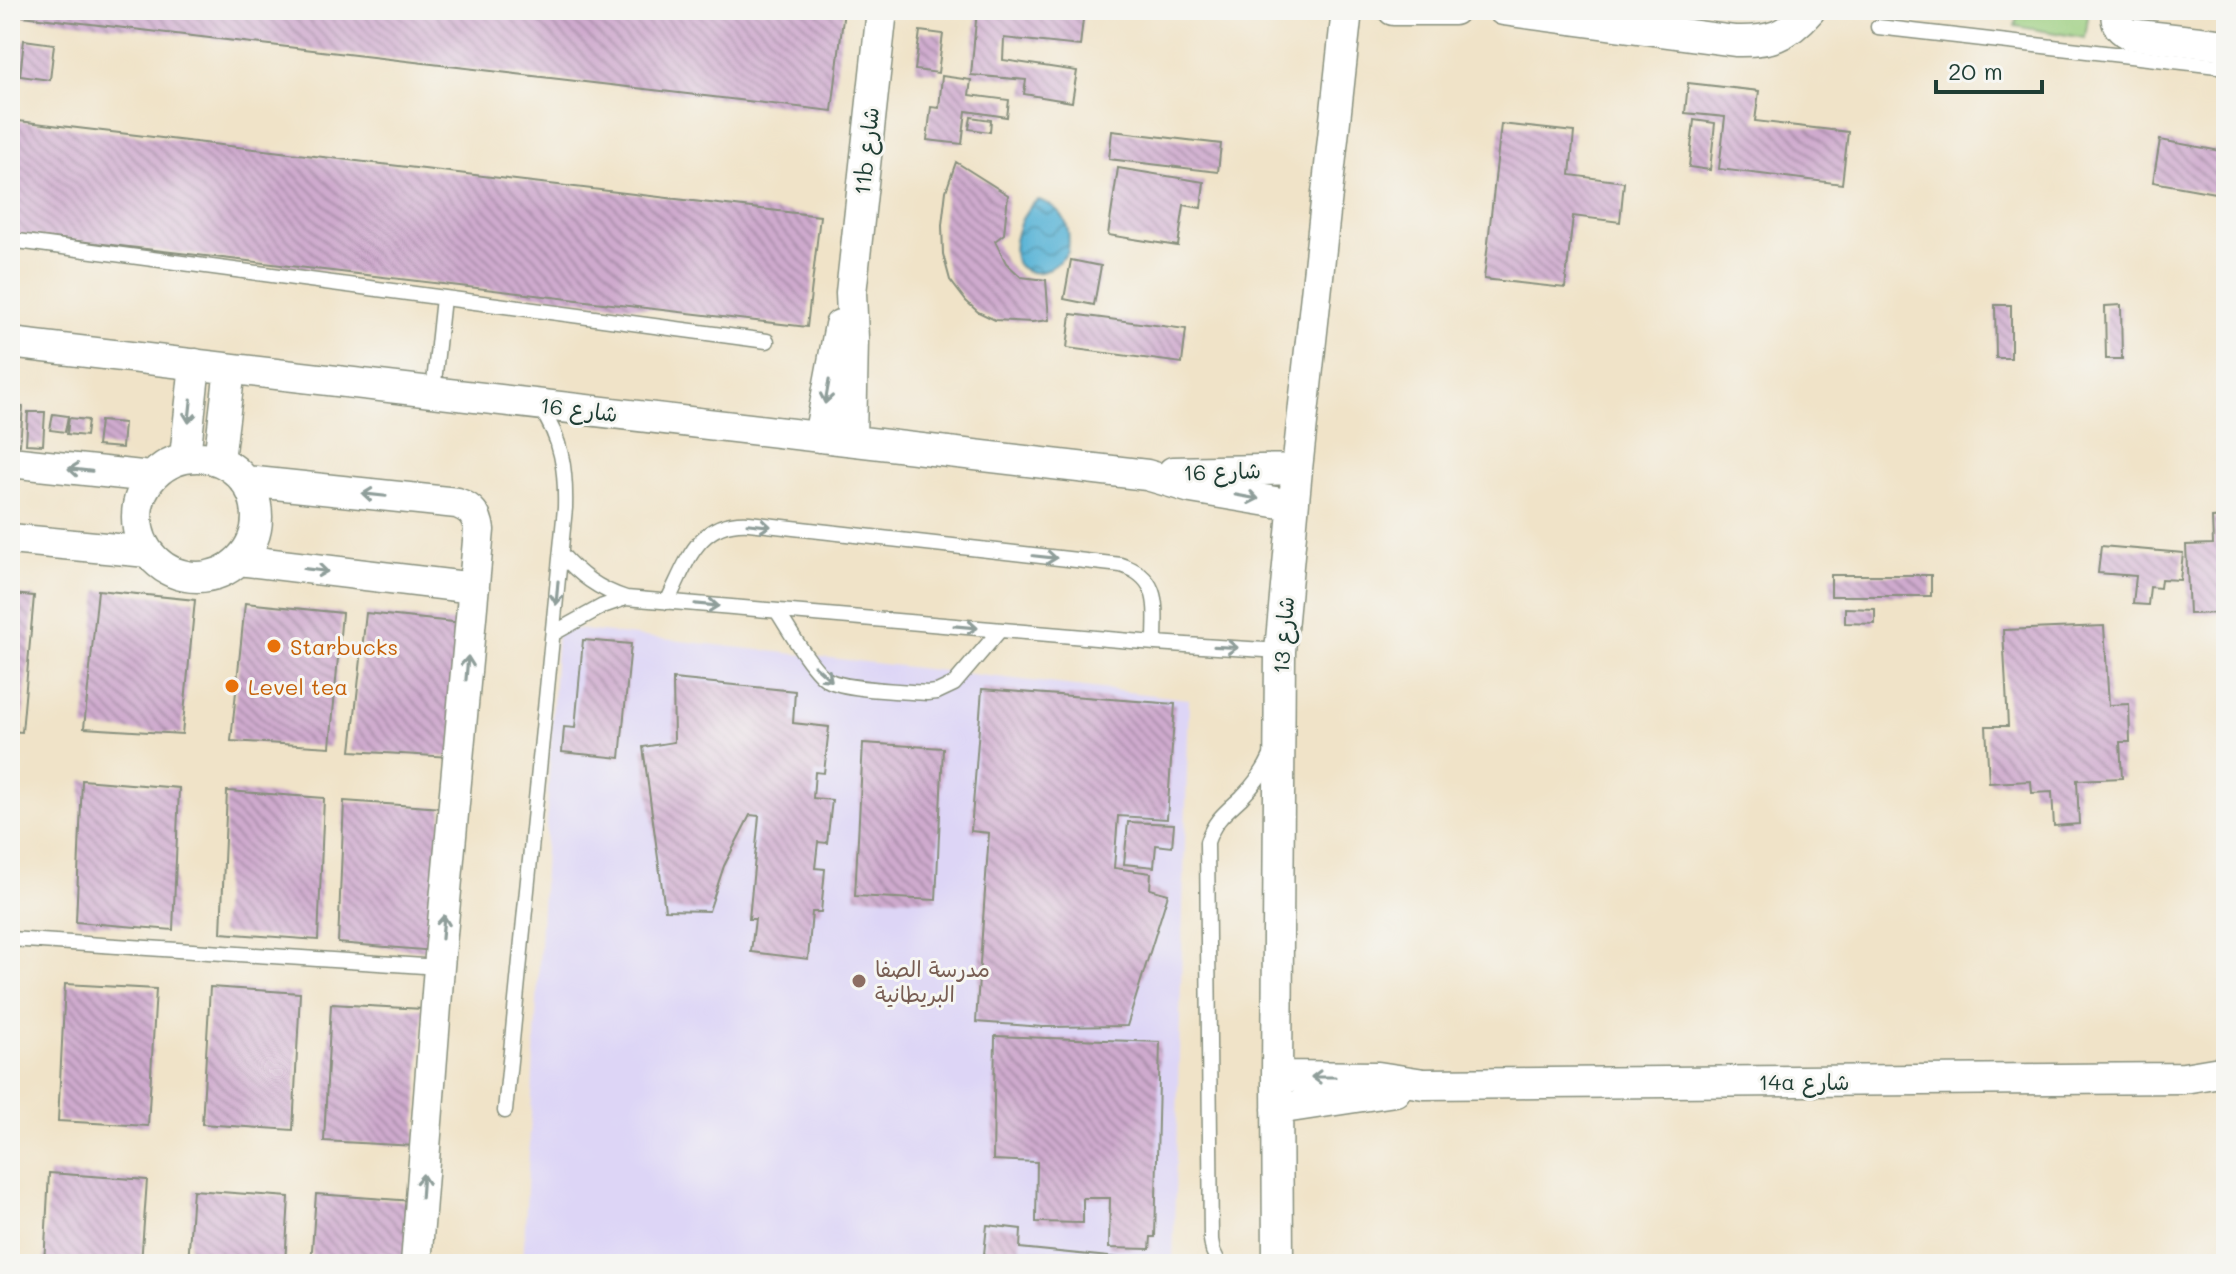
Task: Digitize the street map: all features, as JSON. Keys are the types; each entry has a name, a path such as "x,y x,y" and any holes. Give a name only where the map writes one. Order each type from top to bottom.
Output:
{"street":[{"name":"11b شارع","path":"851,440 851,293 882,10"},
{"name":"شارع 13","path":"1278,1264 1280,651 1347,10"},
{"path":"1393,10 1454,10"},
{"path":"1503,10 1758,42 1780,36 1799,23 1810,10"},
{"path":"2117,10 2119,26 2129,34 2226,45"},
{"name":"11b شارع","path":"819,437 837,337 851,293"},
{"name":"شارع 16","path":"10,343 1147,475 1191,488 1293,505"},
{"path":"185,457 195,364"},
{"path":"219,460 230,369"},
{"path":"202,456 219,460 246,481 254,497 256,531 250,547 225,571 192,577 174,573 160,565 140,538 136,522 142,490 151,477 167,464 185,457 202,456"},
{"path":"10,462 151,477"},
{"name":"شارع 16","path":"1147,475 1297,469"},
{"path":"246,481 457,503 466,506 478,520 416,1264"},
{"path":"10,539 148,552"},
{"path":"239,560 474,588"},
{"name":"14a شارع","path":"1277,1109 1380,1094 1424,1084 2184,1078 2226,1071"},
{"name":"14a شارع","path":"1277,1076 1378,1077 1424,1084"},
{"name":"14a شارع","path":"2184,1078 2226,1087"}],"lane":[{"path":"1878,27 2226,67"},
{"path":"10,240 767,341"},
{"path":"433,392 443,298"},
{"path":"505,1111 565,508 564,461 559,441 550,421 537,404"},
{"path":"667,602 704,536 717,527 733,522 749,523 1121,565 1144,576 1151,586 1155,598 1155,643"},
{"path":"561,554 591,583 626,598 1280,651"},
{"path":"554,633 603,606 626,598"},
{"path":"777,611 813,665 827,680 847,686 927,693 954,684 1000,630"},
{"path":"1219,1264 1211,1240 1207,842 1211,828 1254,782 1267,765 1279,740"},
{"path":"10,939 439,967"}],"shaded area":[{"name":"مدرسة الصفا البريطانية","path":"557,627 1189,699 1173,1264 523,1264"}],"green space":[{"path":"2018,10 2089,10 2085,38 2015,26"}],"water":[{"path":"1039,200 1055,208 1064,220 1068,252 1049,268 1031,272 1017,265 1015,246 1027,210"}],"building":[{"path":"23,10 844,10 832,111 23,16"},
{"path":"977,10 1084,10 1080,46 1004,38 1003,60 1077,71 1072,102 1024,94 1026,80 971,75"},
{"path":"920,31 943,34 938,73 915,70"},
{"path":"24,40 54,44 50,80 20,76"},
{"path":"942,76 971,80 969,95 1009,100 1007,117 966,111 962,144 927,140 931,107 939,108"},
{"path":"1688,83 1759,91 1755,121 1848,132 1842,184 1719,169 1725,117 1685,113"},
{"path":"971,117 991,120 990,132 969,129"},
{"path":"10,120 820,216 807,327 10,233"},
{"path":"1694,120 1715,123 1710,170 1689,167"},
{"path":"1501,124 1574,132 1570,175 1624,182 1620,222 1573,216 1565,288 1484,279"},
{"path":"1112,131 1221,144 1218,172 1109,159"},
{"path":"2160,140 2226,152 2226,195 2153,182"},
{"path":"956,162 1008,195 1004,234 995,241 1006,263 1021,277 1046,280 1049,320 995,320 978,312 950,280 943,254 942,225 946,191"},
{"path":"1118,168 1204,182 1201,208 1184,205 1178,246 1108,235"},
{"path":"1071,260 1101,266 1094,305 1064,299"},
{"path":"1995,305 2011,305 2011,358 1996,358"},
{"path":"2121,305 2122,359 2106,359 2105,306"},
{"path":"1071,314 1186,329 1182,363 1067,348"},
{"path":"10,405 23,407 20,445 10,444"},
{"path":"28,412 45,412 43,445 26,444"},
{"path":"53,414 68,416 65,432 50,430"},
{"path":"69,418 88,420 86,436 67,434"},
{"path":"100,421 124,423 122,448 97,446"},
{"path":"2226,517 2226,613 2189,614 2186,545 2213,544 2212,518"},
{"path":"2101,546 2183,553 2180,580 2161,579 2160,588 2150,587 2148,605 2133,604 2136,576 2098,573"},
{"path":"1831,575 1931,575 1931,596 1831,596"},
{"path":"98,590 195,600 182,734 84,728"},
{"path":"10,594 34,596 22,732 10,731"},
{"path":"245,603 342,613 330,747 231,741"},
{"path":"1845,608 1875,609 1875,624 1845,623"},
{"path":"366,613 463,623 451,757 351,751"},
{"path":"2104,626 2109,705 2129,704 2130,742 2120,742 2122,778 2077,780 2079,824 2054,826 2052,792 2032,793 2031,781 1989,783 1986,726 2008,726 2003,630"},
{"path":"583,640 631,644 620,758 562,752 564,727 575,728"},
{"path":"673,679 795,691 793,723 829,727 824,773 815,772 813,798 832,800 827,843 818,842 815,868 825,869 821,912 812,912 808,959 751,952 755,919 749,919 759,816 750,815 724,866 709,911 665,910 643,747 674,742"},
{"path":"982,689 1175,704 1167,819 1118,816 1114,868 1151,873 1150,889 1168,894 1127,1026 1043,1027 976,1022 989,833 971,831"},
{"path":"863,743 943,748 936,900 855,896"},
{"path":"82,780 179,788 173,930 76,922"},
{"path":"227,791 324,798 318,940 221,933"},
{"path":"344,801 442,808 435,951 338,943"},
{"path":"1128,822 1174,824 1172,847 1156,845 1154,867 1124,864"},
{"path":"65,984 156,989 148,1126 58,1121"},
{"path":"210,987 300,993 293,1130 202,1124"},
{"path":"331,1004 423,1009 415,1146 324,1141"},
{"path":"995,1036 1160,1042 1155,1237 1151,1237 1150,1249 1109,1248 1110,1198 1083,1198 1083,1223 1036,1222 1037,1162 993,1160"},
{"path":"49,1173 147,1180 141,1264 44,1264"},
{"path":"193,1190 289,1197 285,1264 188,1264"},
{"path":"316,1194 413,1201 409,1264 311,1264"},
{"path":"987,1225 1021,1229 1020,1248 1148,1261 1148,1264 983,1264"}],"place":[{"name":"Starbucks","path":"274,646"},
{"name":"Level tea","path":"232,686"},
{"name":"مدرسة الصفا البريطانية","path":"859,981"}]}
